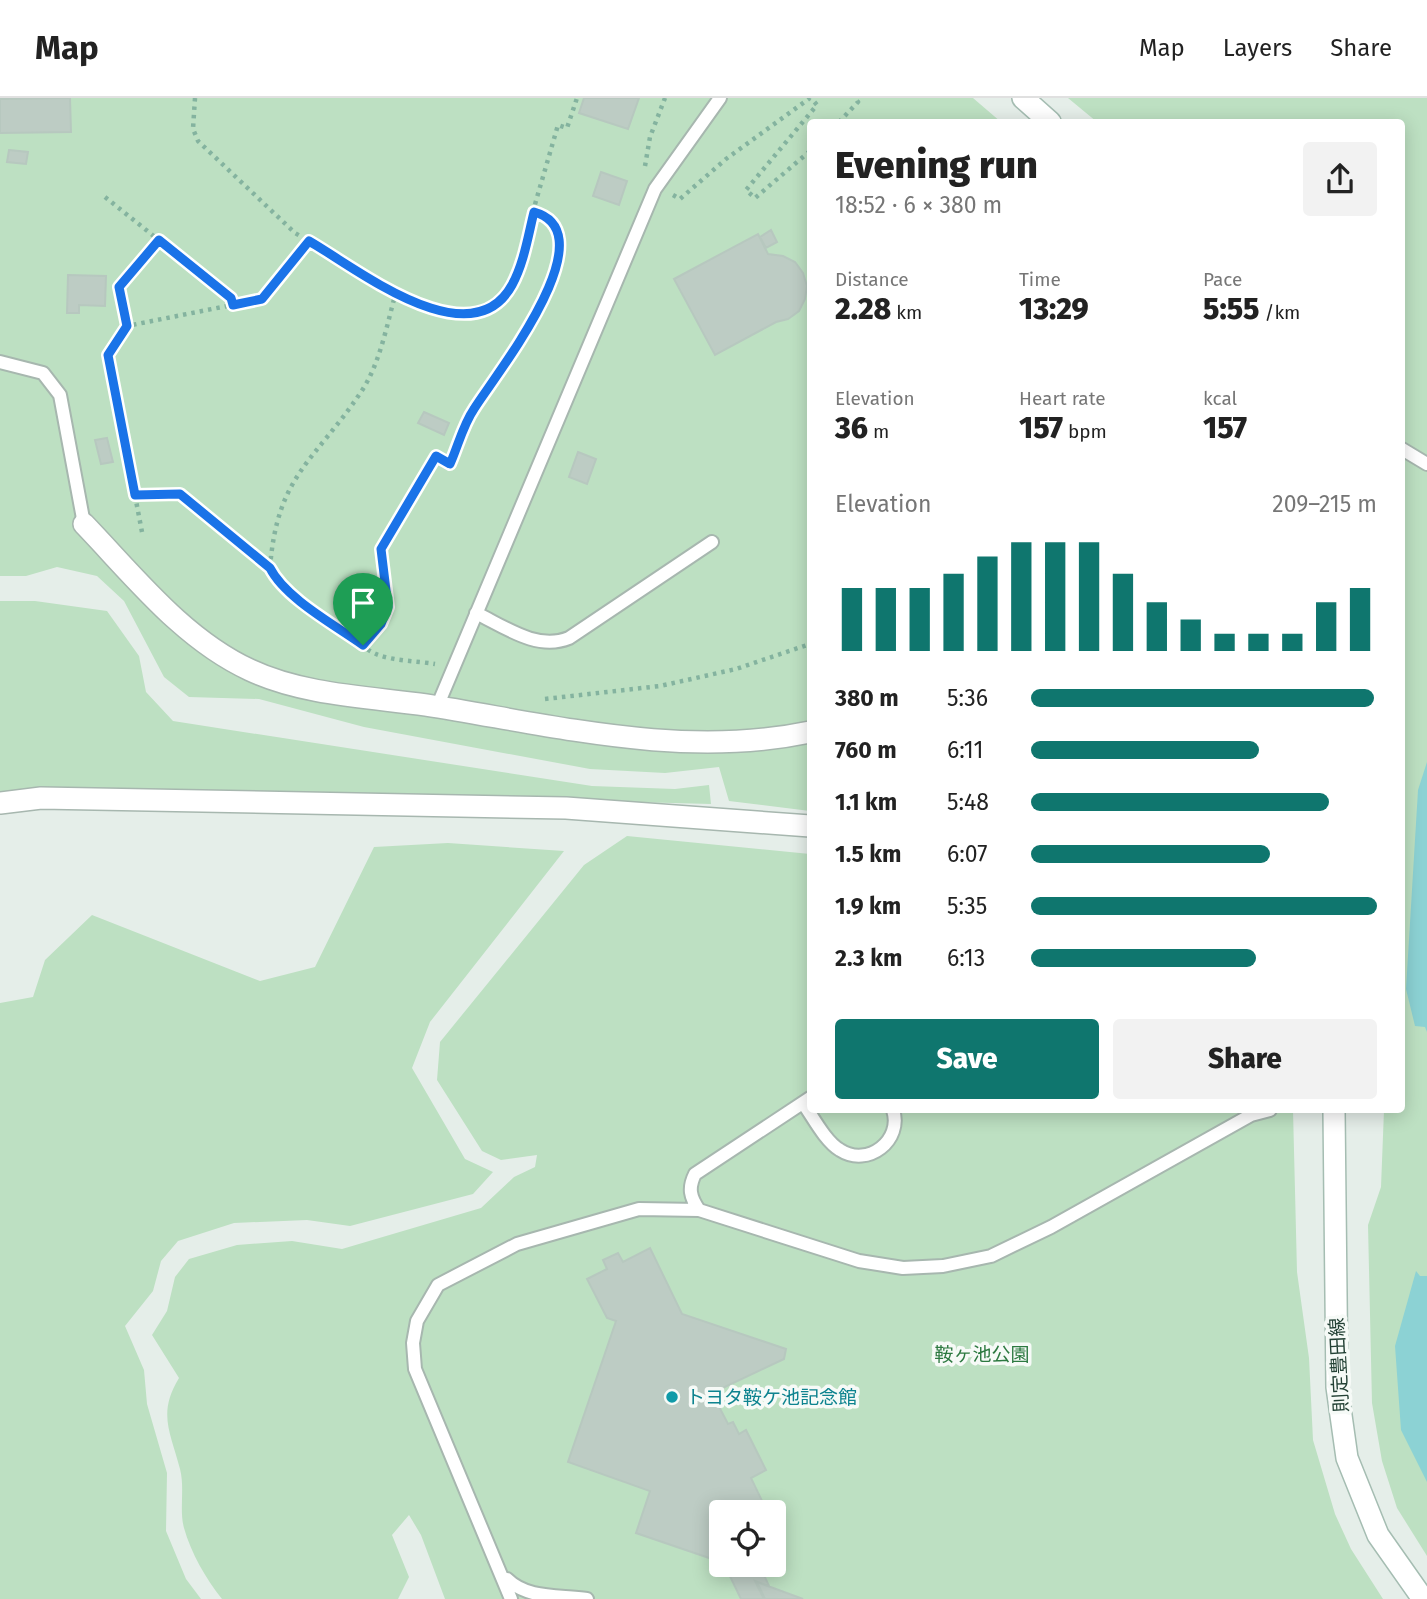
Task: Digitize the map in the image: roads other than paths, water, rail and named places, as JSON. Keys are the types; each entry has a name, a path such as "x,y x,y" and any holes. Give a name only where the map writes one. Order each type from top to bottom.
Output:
{"street":[{"path":"83,524 200,641 250,671 298,686 437,707 550,728 706,743 807,732"},
{"path":"0,803 41,798 566,808 762,820 807,826"},
{"name":"則定豊田線","path":"1334,1113 1336,1387 1348,1458 1378,1535 1423,1599"}],"lane":[{"path":"437,707 658,184 720,98"},
{"path":"0,362 43,373 60,395 83,524"},
{"path":"1405,451 1427,464"},
{"path":"476,613 539,643 556,644 712,542"},
{"path":"699,1210 692,1200 689,1185 695,1174 807,1100"},
{"path":"815,1113 837,1149 853,1157 872,1154 894,1134 894,1113"},
{"path":"511,1599 415,1369 413,1342 417,1321 438,1285 517,1244 639,1209 699,1210 859,1261 903,1268 943,1266 991,1256 1051,1227 1259,1113"},
{"path":"495,1561 515,1589 529,1597 587,1599"}],"water":[{"path":"1427,762 1427,1032 1425,1027 1415,1026 1406,989 1418,790"},
{"path":"1416,1271 1420,1276 1427,1276 1427,1482 1401,1430 1395,1346"}],"place":[{"name":"トヨタ鞍ケ池記念館","path":"672,1397"}],"park label":[{"name":"鞍ヶ池公園","path":"982,1354"}]}
